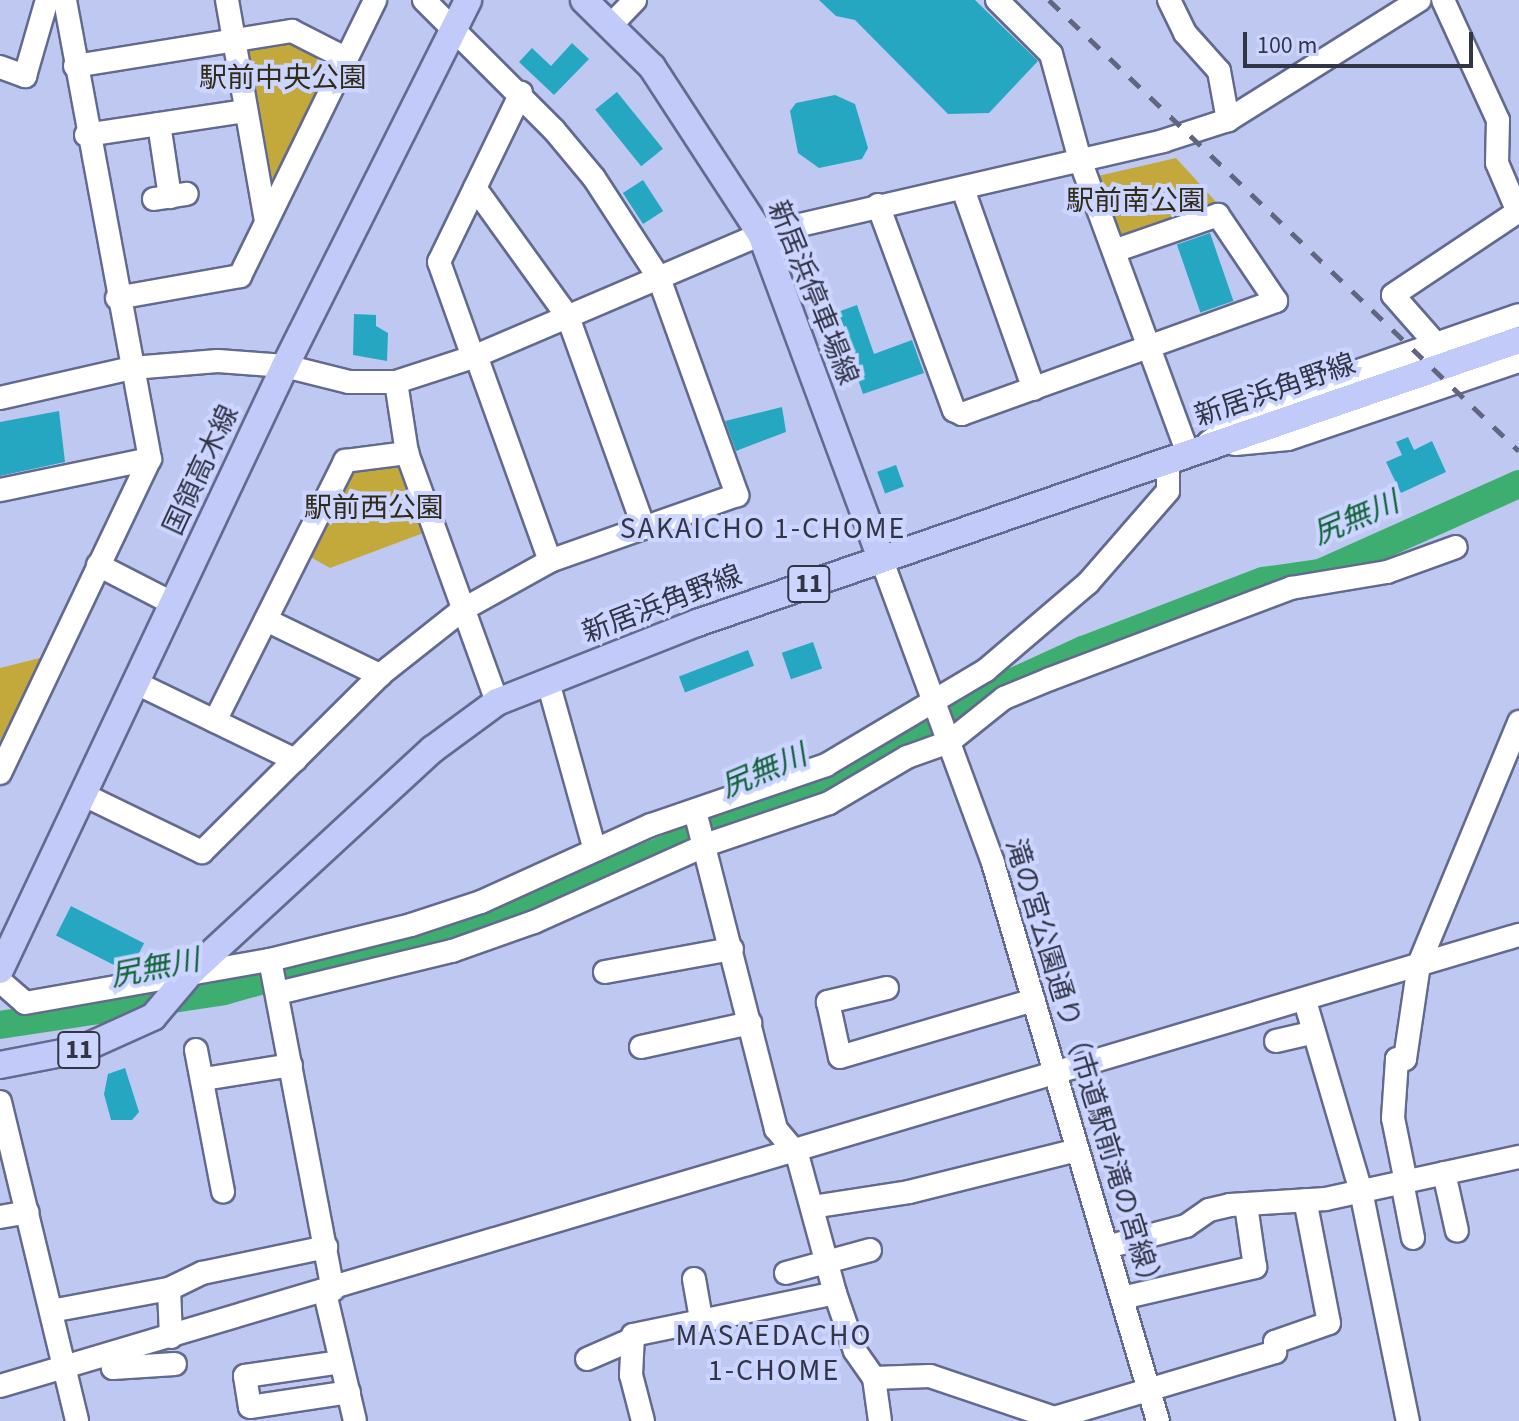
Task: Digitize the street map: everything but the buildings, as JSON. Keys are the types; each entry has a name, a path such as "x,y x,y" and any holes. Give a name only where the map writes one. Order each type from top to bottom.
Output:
{"main road":[{"name":"国領高木線","path":"0,970 285,366 468,0"},
{"name":"新居浜停車場線","path":"584,0 652,67 761,234 881,558"},
{"name":"新居浜角野線","path":"188,977 433,749 497,702 881,558 1519,340"},
{"name":"11","path":"0,1065 82,1049 153,1017 188,977"}],"street":[{"path":"0,67 25,76 47,0"},
{"path":"2,765 150,459 86,135 65,0"},
{"path":"227,0 244,111 266,222"},
{"path":"117,298 240,276 375,0"},
{"path":"84,795 202,852 380,675 462,610 550,561 737,495 659,278 594,178 521,93 424,0"},
{"path":"610,26 635,0"},
{"path":"997,0 1051,54 1080,160 1186,454"},
{"path":"0,398 132,368 218,361 285,366 349,382 396,382 474,356 761,234 1163,141 1228,120 1419,0"},
{"path":"1436,344 1393,295 1519,212 1497,163 1498,120 1443,0"},
{"path":"1174,1 1185,33 1219,71 1228,120"},
{"path":"75,66 233,38 292,31 345,58"},
{"path":"521,93 439,262 550,561"},
{"path":"86,135 244,111"},
{"path":"159,124 170,197"},
{"path":"475,188 568,317 644,528"},
{"path":"963,189 1034,389"},
{"path":"878,205 954,410 962,414 1276,301 1218,215 1114,251"},
{"path":"274,977 481,902 595,850 826,765 935,705 986,670 1118,553 1168,491 1186,454 1261,405 1519,315"},
{"path":"1186,454 1288,439 1519,361"},
{"path":"396,382 407,453 497,702"},
{"path":"215,721 345,461 407,453"},
{"path":"0,490 150,459"},
{"path":"0,981 25,1003 188,977 274,977 452,951 707,842 829,803 907,757 948,738 1004,698 1190,624 1291,588 1387,572 1456,547"},
{"path":"881,558 935,705"},
{"path":"98,565 174,604"},
{"path":"266,620 380,675"},
{"path":"548,682 595,850"},
{"path":"136,683 295,760"},
{"name":"滝の宮公園通り（市道駅前滝の宮線）","path":"935,705 1034,1000 1158,1421"},
{"path":"1413,1238 1394,1103 1397,1059 1405,1059 1419,964 1519,722"},
{"path":"696,814 707,842 776,1129 797,1154 835,1293 855,1351 874,1378 880,1421"},
{"path":"0,1386 797,1154 1519,935"},
{"path":"605,972 732,949"},
{"path":"274,977 326,1247 329,1291 341,1362 355,1421"},
{"path":"887,988 828,1002 840,1057 1034,1000"},
{"path":"1305,1001 1361,1191 1408,1421"},
{"path":"641,1047 750,1023"},
{"path":"1276,1041 1314,1032"},
{"path":"196,1050 204,1079 223,1191"},
{"path":"204,1079 291,1065"},
{"path":"0,1102 77,1421"},
{"path":"812,1207 909,1192 1077,1150"},
{"path":"1107,1247 1186,1226 1209,1210 1361,1191 1519,1157"},
{"path":"1444,1173 1457,1231"},
{"path":"874,1378 930,1376 1054,1418 1150,1394 1275,1352 1275,1342 1329,1323 1305,1200"},
{"path":"1122,1298 1255,1267 1246,1205"},
{"path":"0,1217 28,1212"},
{"path":"51,1311 169,1289 202,1273 326,1247"},
{"path":"786,1273 870,1250"},
{"path":"694,1279 701,1318"},
{"path":"169,1289 171,1337"},
{"path":"643,1421 631,1375 633,1335 701,1318 835,1293"},
{"path":"587,1359 631,1340"},
{"path":"111,1354 113,1368 175,1364"},
{"path":"341,1362 245,1376 250,1407 349,1392"}],"green space":[{"name":"駅前中央公園","path":"290,41 331,63 272,185 263,184 243,51"},
{"name":"駅前南公園","path":"1176,158 1218,204 1123,241 1114,236 1094,182 1098,176"},
{"name":"駅前西公園","path":"396,462 403,466 426,532 330,568 307,555 345,472"},
{"path":"44,657 0,741 0,668"}],"waterway":[{"name":"尻無川","path":"0,1025 224,991 515,910 822,786 967,703 1083,650 1263,581 1320,573 1519,484"}],"railway":[{"path":"1049,0 1519,451"}],"district":[{"name":"SAKAICHO 1-CHOME","path":"763,529"},
{"name":"MASAEDACHO 1-CHOME","path":"774,1353"}]}
